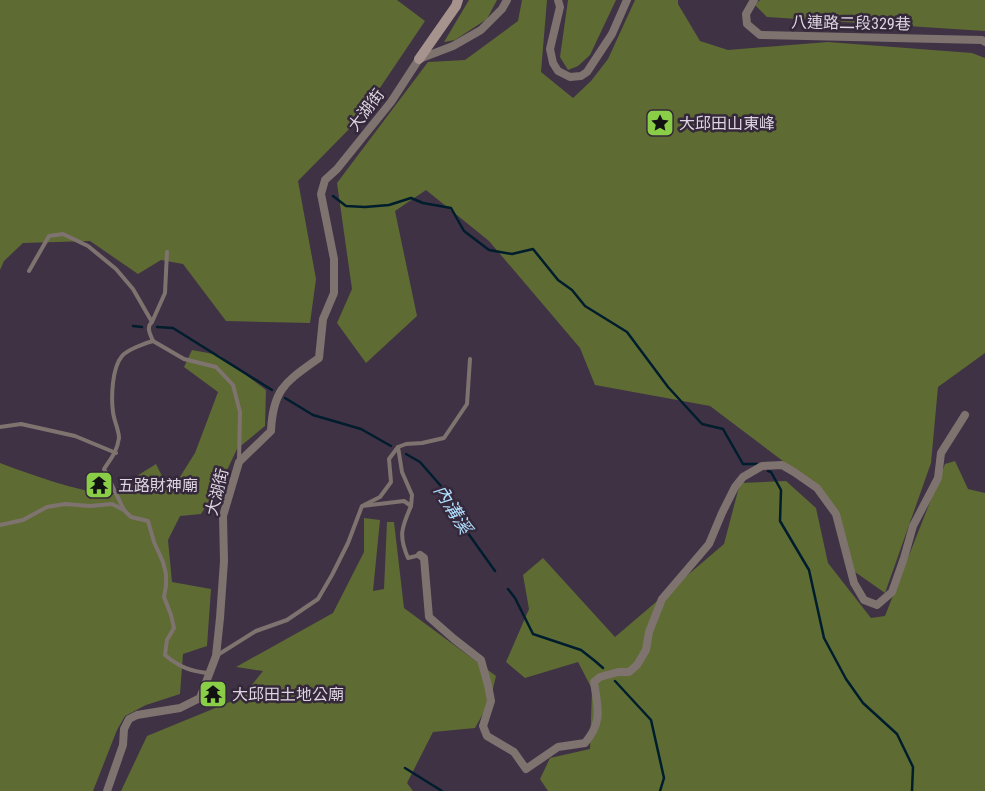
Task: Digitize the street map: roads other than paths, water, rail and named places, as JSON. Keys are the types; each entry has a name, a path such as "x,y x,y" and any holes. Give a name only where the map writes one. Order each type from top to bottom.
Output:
{"street":[{"path":"419,59 456,6 458,0"},
{"path":"419,59 453,46 480,30 502,9 507,0"},
{"path":"558,0 560,7 550,49 553,63 558,71 570,77 581,76 588,72 612,34 627,0"},
{"name":"八連路二段329巷","path":"754,0 746,14 747,24 760,35 982,40 985,42"},
{"name":"大湖街","path":"107,791 123,745 124,729 129,719 180,708 200,698 216,656 224,561 223,516 239,462 271,431 272,414 280,390 318,358 323,319 334,293 334,259 321,194 325,180 338,169 390,102 419,59"},
{"path":"420,555 424,558 429,617 481,660 491,701 483,726 487,736 514,752 526,769 558,747 585,743 594,732 599,712 594,682 600,677 618,672 629,672 638,665 646,650 649,632 662,599 709,544 735,487 743,477 762,466 782,465 817,488 836,514 854,583 864,600 877,604 892,592 913,526 938,478 941,452 964,415"}],"lane":[{"path":"29,271 49,236 63,234 88,246 116,269 133,290 152,322"},
{"path":"167,252 165,293 150,324 149,331 153,341 184,359 216,367 233,385 240,412 239,462"},
{"path":"124,510 104,469 116,453 119,436 113,413 114,372 122,355 153,341"},
{"path":"216,656 256,631 287,620 318,599 348,543 362,506 380,496 391,482 389,458 398,447 406,444 422,443 444,438 467,404 470,359"},
{"path":"0,427 21,424 75,436 116,453"},
{"path":"398,447 402,472 412,495 411,506 402,528 403,548 408,558 420,555"},
{"path":"362,506 404,501 411,506"},
{"path":"0,525 23,520 47,507 65,504 90,506 112,504 131,516 148,521 166,574 164,598 174,628 167,640 165,655 174,663 193,671 210,673"}],"waterway":[{"path":"333,196 346,206 389,205 411,198 423,203 451,208 464,231 489,250 512,254 533,249 558,280 572,290 585,306 627,332 668,387 702,424 723,429 743,464 757,464"},
{"name":"內溝溪","path":"133,326 142,327"},
{"name":"內溝溪","path":"157,327 173,328 272,390"},
{"name":"內溝溪","path":"285,398 313,415 361,429 391,446"},
{"name":"內溝溪","path":"406,454 420,462 447,493 455,515 495,571"},
{"path":"768,471 771,472 781,490 780,521 809,570 824,638 846,679 863,703 897,734 913,767 912,791"},
{"name":"內溝溪","path":"508,589 515,598 533,634 581,650 603,668"},
{"name":"內溝溪","path":"615,681 651,720 664,778 660,791"},
{"path":"405,768 442,791"}],"place":[{"name":"大邱田山東峰","path":"660,123"},
{"name":"五路財神廟","path":"99,485"},
{"name":"大邱田土地公廟","path":"213,694"}]}
